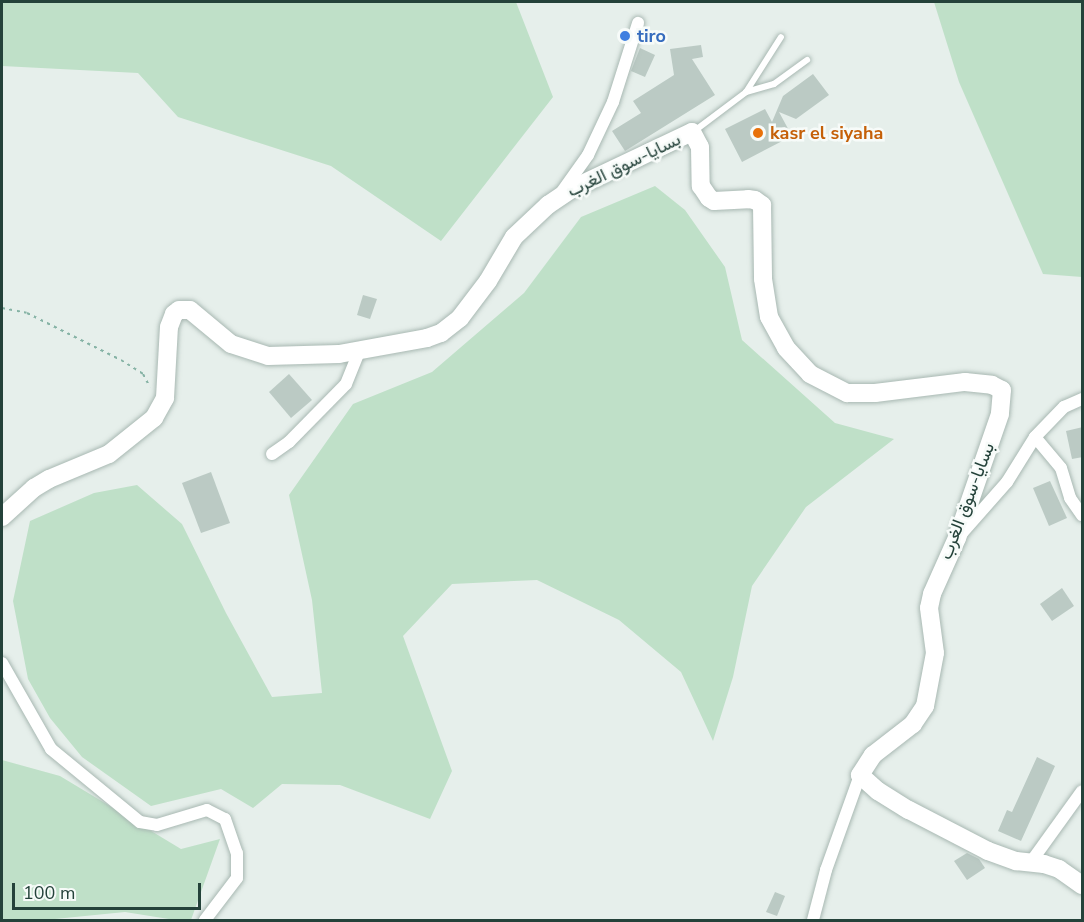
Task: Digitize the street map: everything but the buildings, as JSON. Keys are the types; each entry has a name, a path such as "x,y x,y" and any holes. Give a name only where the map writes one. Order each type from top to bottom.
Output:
{"street":[{"path":"558,197 588,155 613,102 638,23"},
{"name":"بسايا-سوق الغرب","path":"2,517 34,488 49,478 109,454 144,428 160,408 167,386 169,327 174,314 179,310 190,310 231,344 253,353 286,356 359,352 427,338 451,326 489,281 514,237 537,213 558,197 692,132 700,147 701,186 709,198 714,201 748,199 755,200 762,205 763,279 769,317 786,348 810,374 847,393 875,393 965,382 992,385 1002,390 1000,414 957,538 932,594 929,608 935,653 925,706 913,724 873,755 860,775"},
{"path":"272,454 289,442 346,384 359,352"},
{"path":"957,538 1007,482 1035,437 1064,407 1083,399"},
{"path":"1035,437 1061,468 1070,498 1083,515"},
{"path":"2,663 51,749 140,822 157,825 207,810 225,819 237,853 237,878 205,921"},
{"path":"813,921 826,870 860,775 878,791 909,810 988,851 1016,861 1059,869 1083,885"},
{"path":"1031,862 1083,791"}],"lane":[{"path":"692,132 746,92 781,38"},
{"path":"746,92 774,84 807,60"}],"path":[{"path":"2,308 27,313 121,360 142,374 160,408"}],"green space":[{"path":"2,2 516,2 553,97 441,241 331,166 178,117 138,73 2,66"},
{"path":"934,2 1082,2 1082,277 1043,274 959,82"},
{"path":"655,186 685,210 725,267 742,340 835,423 894,439 806,507 752,586 733,677 713,741 681,672 619,620 537,580 452,584 403,636 452,771 430,819 340,785 282,784 253,808 221,789 151,806 82,757 50,718 28,679 13,601 30,521 94,493 137,485 182,524 226,613 272,697 322,693 312,600 289,495 353,404 432,372 524,293 581,217"},
{"path":"2,760 60,776 181,849 220,839 191,920 175,920 125,912 45,920 2,920"}],"place":[{"name":"tiro","path":"625,36"},
{"name":"kasr el siyaha","path":"758,133"}]}
